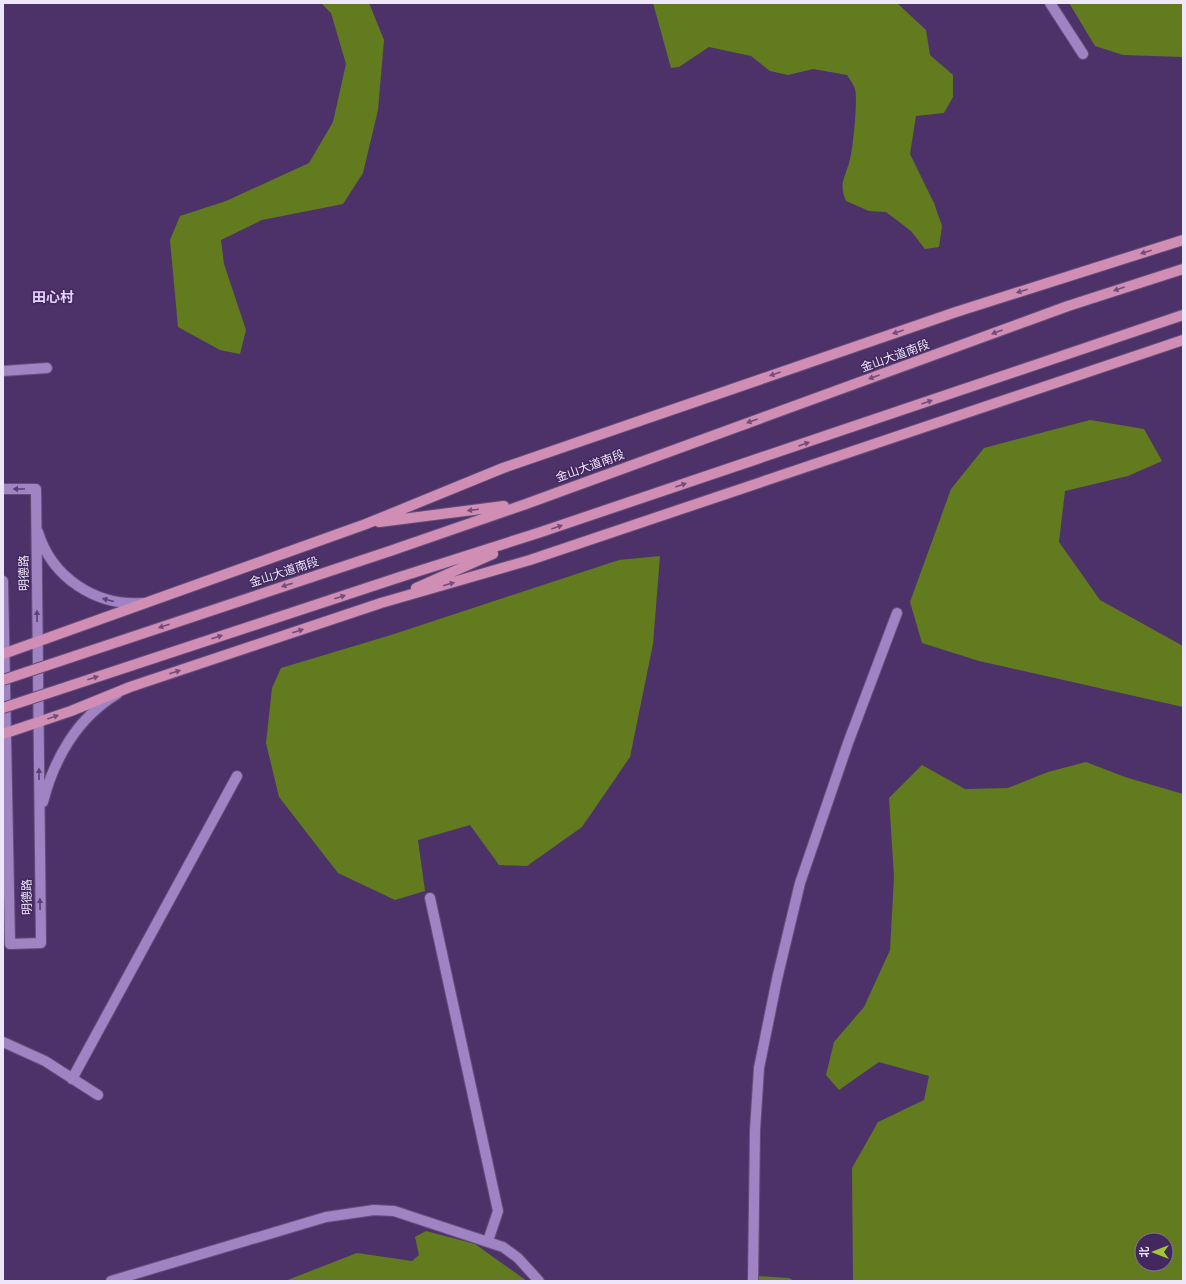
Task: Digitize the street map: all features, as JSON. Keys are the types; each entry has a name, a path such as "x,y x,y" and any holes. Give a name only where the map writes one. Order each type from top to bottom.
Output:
{"main road":[{"path":"4,654 366,524 503,468 956,312 1183,240"},
{"path":"1137,283 1183,261"},
{"name":"金山大道南段","path":"3,680 526,504 1068,306 1183,269"},
{"path":"3,708 400,577 538,534 1149,328 1183,315"},
{"path":"1149,328 1183,320"},
{"path":"4,733 37,723 130,687 382,603 530,560 1183,340"},
{"path":"366,524 526,504"},
{"path":"382,603 538,534"}],"street":[{"path":"1050,3 1083,54"},
{"path":"3,370 47,368"},
{"name":"明德路","path":"3,489 36,489 37,723 41,943 10,944 4,733 3,581"},
{"path":"36,525 46,551 53,562 72,582 94,596 107,600 126,603 146,603"},
{"path":"753,1281 755,1130 759,1068 777,979 800,883 848,743 897,613"},
{"path":"39,821 42,803 54,767 73,735 99,708 130,687"},
{"path":"72,1079 237,776"},
{"path":"3,823 8,833"},
{"path":"430,898 498,1211 488,1241"},
{"path":"3,1042 45,1061 98,1095"},
{"path":"112,1281 326,1217 374,1210 394,1211 503,1247 518,1258 539,1281"}],"green space":[{"path":"321,3 369,3 384,40 378,110 363,173 343,204 262,220 221,240 224,264 246,330 240,354 220,350 178,327 170,240 180,216 226,201 309,163 333,122 346,64 331,13"},
{"path":"653,3 897,3 926,30 930,55 953,75 953,97 944,113 916,116 910,154 934,203 942,226 939,247 925,249 911,231 886,212 869,211 846,201 843,186 851,157 856,103 855,89 847,75 813,69 788,75 770,71 751,56 709,47 679,67 671,68"},
{"path":"1069,3 1183,3 1183,57 1123,55 1095,46"},
{"path":"1090,420 1144,429 1162,461 1128,476 1065,491 1059,542 1100,600 1183,646 1183,707 979,661 922,643 910,602 951,489 984,448"},
{"path":"660,556 653,644 630,757 582,827 527,866 499,865 470,825 418,840 425,891 395,900 338,873 279,797 266,743 272,688 281,668 391,635 619,560"},
{"path":"1086,762 1125,777 1183,794 1183,1281 853,1281 852,1168 878,1122 924,1100 929,1076 879,1062 839,1090 826,1075 834,1042 864,1007 890,950 894,877 889,798 922,765 965,789 1008,788 1048,772"},
{"path":"426,1231 475,1244 527,1281 285,1281 357,1253 412,1261 419,1255 415,1237"},
{"path":"756,1276 789,1278 794,1281 753,1281"}],"district":[{"name":"田心村","path":"53,297"}]}
